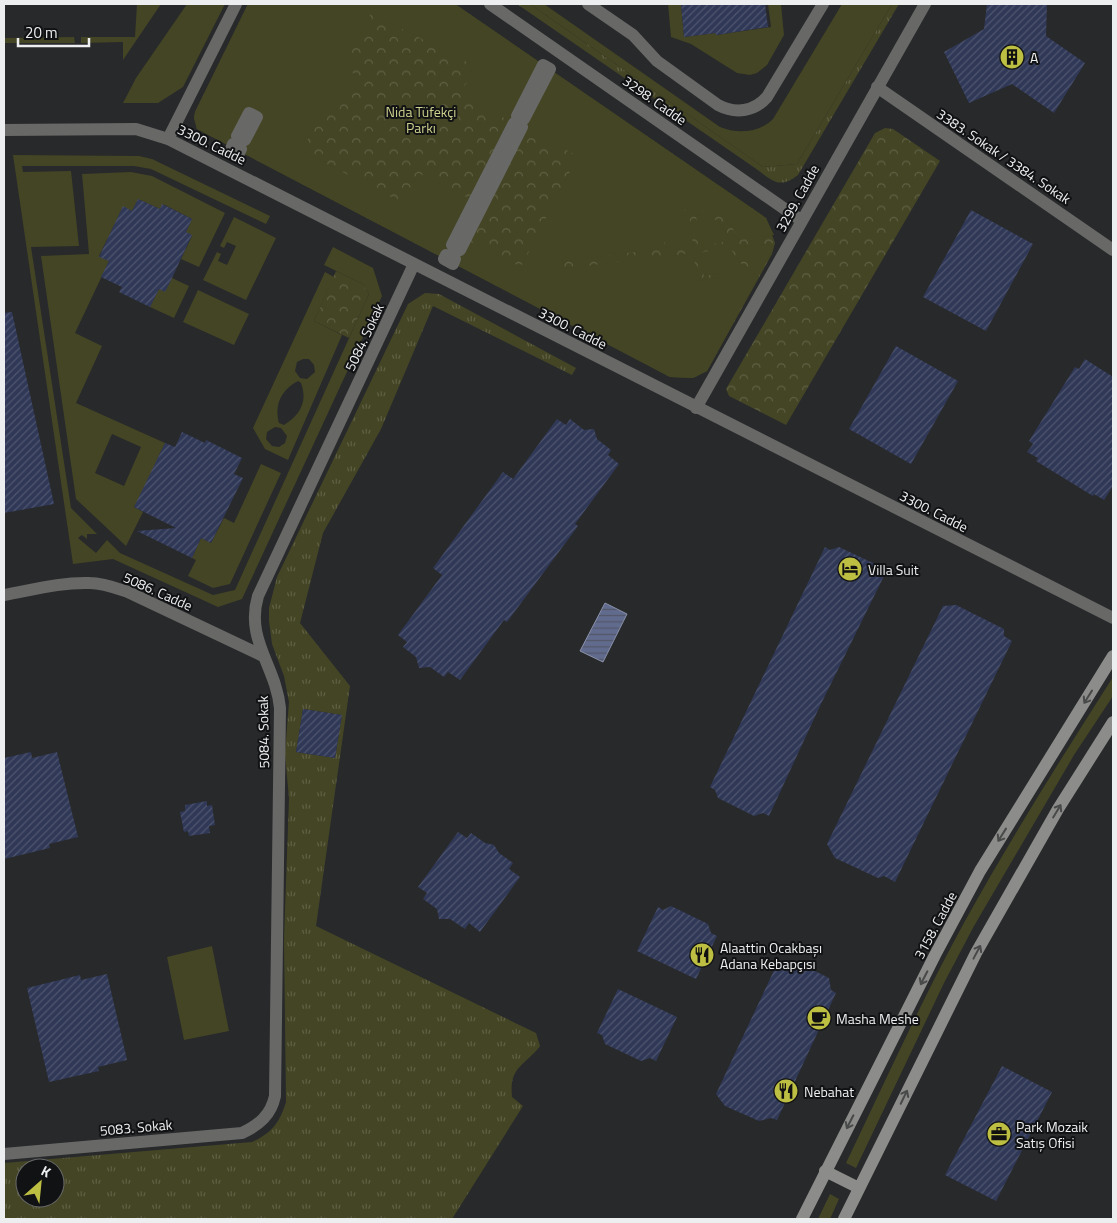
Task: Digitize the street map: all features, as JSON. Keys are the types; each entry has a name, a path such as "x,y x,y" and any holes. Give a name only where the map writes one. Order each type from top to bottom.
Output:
{"street":[{"path":"168,139 236,4"},
{"name":"3298. Cadde","path":"490,4 802,221"},
{"path":"588,4 633,35 665,66 718,105 733,111 756,107 767,97 823,4"},
{"name":"3299. Cadde","path":"696,408 925,4"},
{"name":"3383. Sokak / 3384. Sokak","path":"877,87 1113,250"},
{"path":"514,123 522,127 460,250 452,246 514,123"},
{"name":"3300. Cadde","path":"4,130 136,129 168,139 1113,618"},
{"name":"5084. Sokak","path":"266,1117 275,1096 280,708 275,681 263,656 254,620 258,596 414,264"},
{"name":"5086. Cadde","path":"4,595 71,584 91,583 110,586 128,592 263,656"},
{"name":"3158. Cadde","path":"802,1219 935,955 980,871 1113,656"},
{"path":"844,1219 976,953 1058,810 1113,722"},
{"name":"5083. Sokak","path":"4,1154 242,1132 255,1127 266,1117"},
{"path":"825,1171 859,1188"}],"green space":[{"path":"137,4 161,4 123,60 123,42 81,43 81,37 135,37"},
{"path":"187,4 225,4 183,87 158,103 123,103 136,78"},
{"name":"Nida Tüfekçi Parkı","path":"248,4 455,4 766,218 775,243 772,254 707,371 693,378 670,377 197,129 194,118 195,112"},
{"name":"Nida Tüfekçi Parkı","path":"248,4 455,4 766,218 774,235 737,240 729,223 717,214 709,211 682,210 682,216 689,215 693,245 666,248 664,238 656,239 657,249 557,262 553,270 693,253 698,281 722,277 721,273 704,276 700,255 703,252 731,248 742,265 760,274 707,371 693,378 670,377 197,129 194,118 195,112","holes":["371,13 475,66 460,95 578,156 521,267 465,239 474,201 418,173 402,203 302,151 325,105 338,111 356,75 351,72 357,60 349,56"]},
{"path":"517,4 530,4 763,167 797,164 892,4 899,4 798,175 781,183 766,176"},
{"path":"530,4 544,4 720,127 733,131 748,131 755,130 773,119 842,4 892,4 797,164 763,167"},
{"path":"668,4 681,4 684,37 715,33 716,35 771,27 768,4 781,4 784,35 767,65 757,73 750,75 737,73 691,44 671,37"},
{"path":"74,37 75,43 4,43 4,38"},
{"path":"885,128 893,129 940,161 786,425 729,396 726,389 875,133"},
{"path":"13,155 139,156 152,159 270,216 266,224 151,169 134,166 22,166 23,172 71,171 79,246 31,247 71,508 97,534 87,534 87,539 82,535 78,538 96,553 107,540 120,553 213,595 235,590 369,294 363,284 324,265 333,247 373,268 382,296 242,599 218,607 113,559 73,564"},
{"path":"131,172 152,176 225,213 199,267 181,259 192,236 186,232 192,219 163,204 160,209 138,199 132,211 123,207 99,256 109,261 75,333 102,346 76,403 165,443 157,459 166,464 134,507 143,512 126,546 76,499 41,256 89,254 82,174","holes":["112,434 141,447 124,486 95,473"]},
{"path":"696,216 708,217 718,222 725,230 730,241 702,245"},
{"path":"234,217 276,238 246,300 203,280 217,252 221,254 218,261 227,265 236,246 227,242 224,248 220,246"},
{"path":"775,243 763,270 746,260 738,247"},
{"path":"336,271 363,284 369,294 349,338 314,321"},
{"path":"325,272 334,277 314,321 342,335 288,460 265,449 253,428","holes":["309,359 314,365 315,372 307,379 300,378 295,371 297,362","298,381 301,383 304,396 303,402 294,417 284,425 279,423 278,404 283,393","275,427 281,428 287,436 285,443 279,447 272,446 266,439 267,432"]},
{"path":"172,278 189,286 174,318 150,307 159,289 165,291"},
{"path":"198,290 249,314 234,345 183,322"},
{"path":"425,293 439,294 576,368 572,375 433,306 381,429 323,533 300,623 350,686 316,926 536,1033 540,1046 519,1068 513,1079 512,1097 523,1106 452,1219 4,1219 4,1163 15,1162 15,1208 65,1208 65,1158 63,1158 252,1142 270,1131 281,1115 286,1102 284,940 289,798 285,754 289,702 284,676 272,644 269,621 269,608 277,577 408,304","holes":["303,709 342,715 335,758 296,752"]},
{"path":"261,464 281,473 230,584 213,588 188,576 196,560 192,558 201,538 211,543 224,518 234,523"},
{"path":"1113,677 1113,696 1074,755 974,926 944,983 856,1168 846,1163 949,950 1019,828"},
{"path":"212,946 229,1031 184,1040 167,957"},
{"path":"830,1194 839,1199 830,1219 818,1219"}],"water":[{"path":"605,603 627,614 603,662 580,651"}],"building":[{"path":"681,4 765,4 768,27 716,35 715,33 684,37"},
{"name":"A","path":"987,4 1047,4 1046,36 1085,63 1054,113 1012,84 969,103 944,52 984,29"},
{"path":"138,199 160,209 162,204 192,219 186,232 192,235 172,278 165,292 159,289 150,307 119,292 122,287 101,277 109,261 99,257 123,206 132,211"},
{"path":"971,210 1033,244 986,331 923,297"},
{"path":"12,312 54,504 4,513 4,313"},
{"path":"896,346 958,381 911,464 849,429"},
{"path":"1085,359 1113,377 1113,486 1104,500 1094,494 1093,496 1036,461 1038,458 1027,452 1033,444 1029,441 1075,367 1079,369"},
{"path":"557,419 566,425 570,419 584,430 594,429 597,439 611,450 608,455 619,464 575,524 578,526 507,622 504,620 460,680 448,672 444,677 430,667 419,668 416,657 403,647 407,642 398,635 442,575 433,568 503,472 513,479"},
{"path":"182,432 205,443 206,440 242,458 234,474 243,478 211,543 201,538 192,558 137,531 176,528 134,507 165,443 175,447"},
{"path":"825,547 830,550 839,547 875,564 878,573 884,576 820,706 769,816 763,813 754,816 718,798 715,790 710,787"},
{"path":"956,605 1004,629 1004,636 1012,641 895,882 884,876 878,878 835,858 827,844 943,606"},
{"path":"303,709 342,715 335,758 296,752"},
{"path":"31,752 32,758 57,752 78,837 49,844 50,848 4,859 4,758"},
{"path":"207,801 207,806 212,805 215,825 209,826 210,833 189,836 188,831 184,832 180,812 185,811 185,805"},
{"path":"458,832 467,838 471,833 485,843 494,845 499,853 513,863 509,869 520,877 480,932 469,923 465,929 450,919 439,919 437,909 423,899 427,893 418,887"},
{"path":"671,906 708,924 711,933 717,936 696,979 637,951 658,907 663,910"},
{"path":"797,962 829,978 831,990 836,993 777,1120 771,1118 759,1121 725,1106 716,1094 777,964"},
{"path":"107,974 127,1060 98,1067 99,1071 49,1082 27,988 80,975 81,980"},
{"path":"618,989 677,1017 656,1061 650,1058 641,1061 605,1044 602,1035 597,1033"},
{"name":"Park Mozaik Satış Ofisi","path":"1002,1066 1052,1092 996,1201 945,1175"}],"place":[{"name":"A","path":"1012,57"},
{"name":"Villa Suit","path":"850,569"},
{"name":"Alaattin Ocakbaşı Adana Kebapçısı","path":"702,955"},
{"name":"Masha Meshe","path":"819,1018"},
{"name":"Nebahat","path":"786,1091"},
{"name":"Park Mozaik Satış Ofisi","path":"999,1134"}]}
